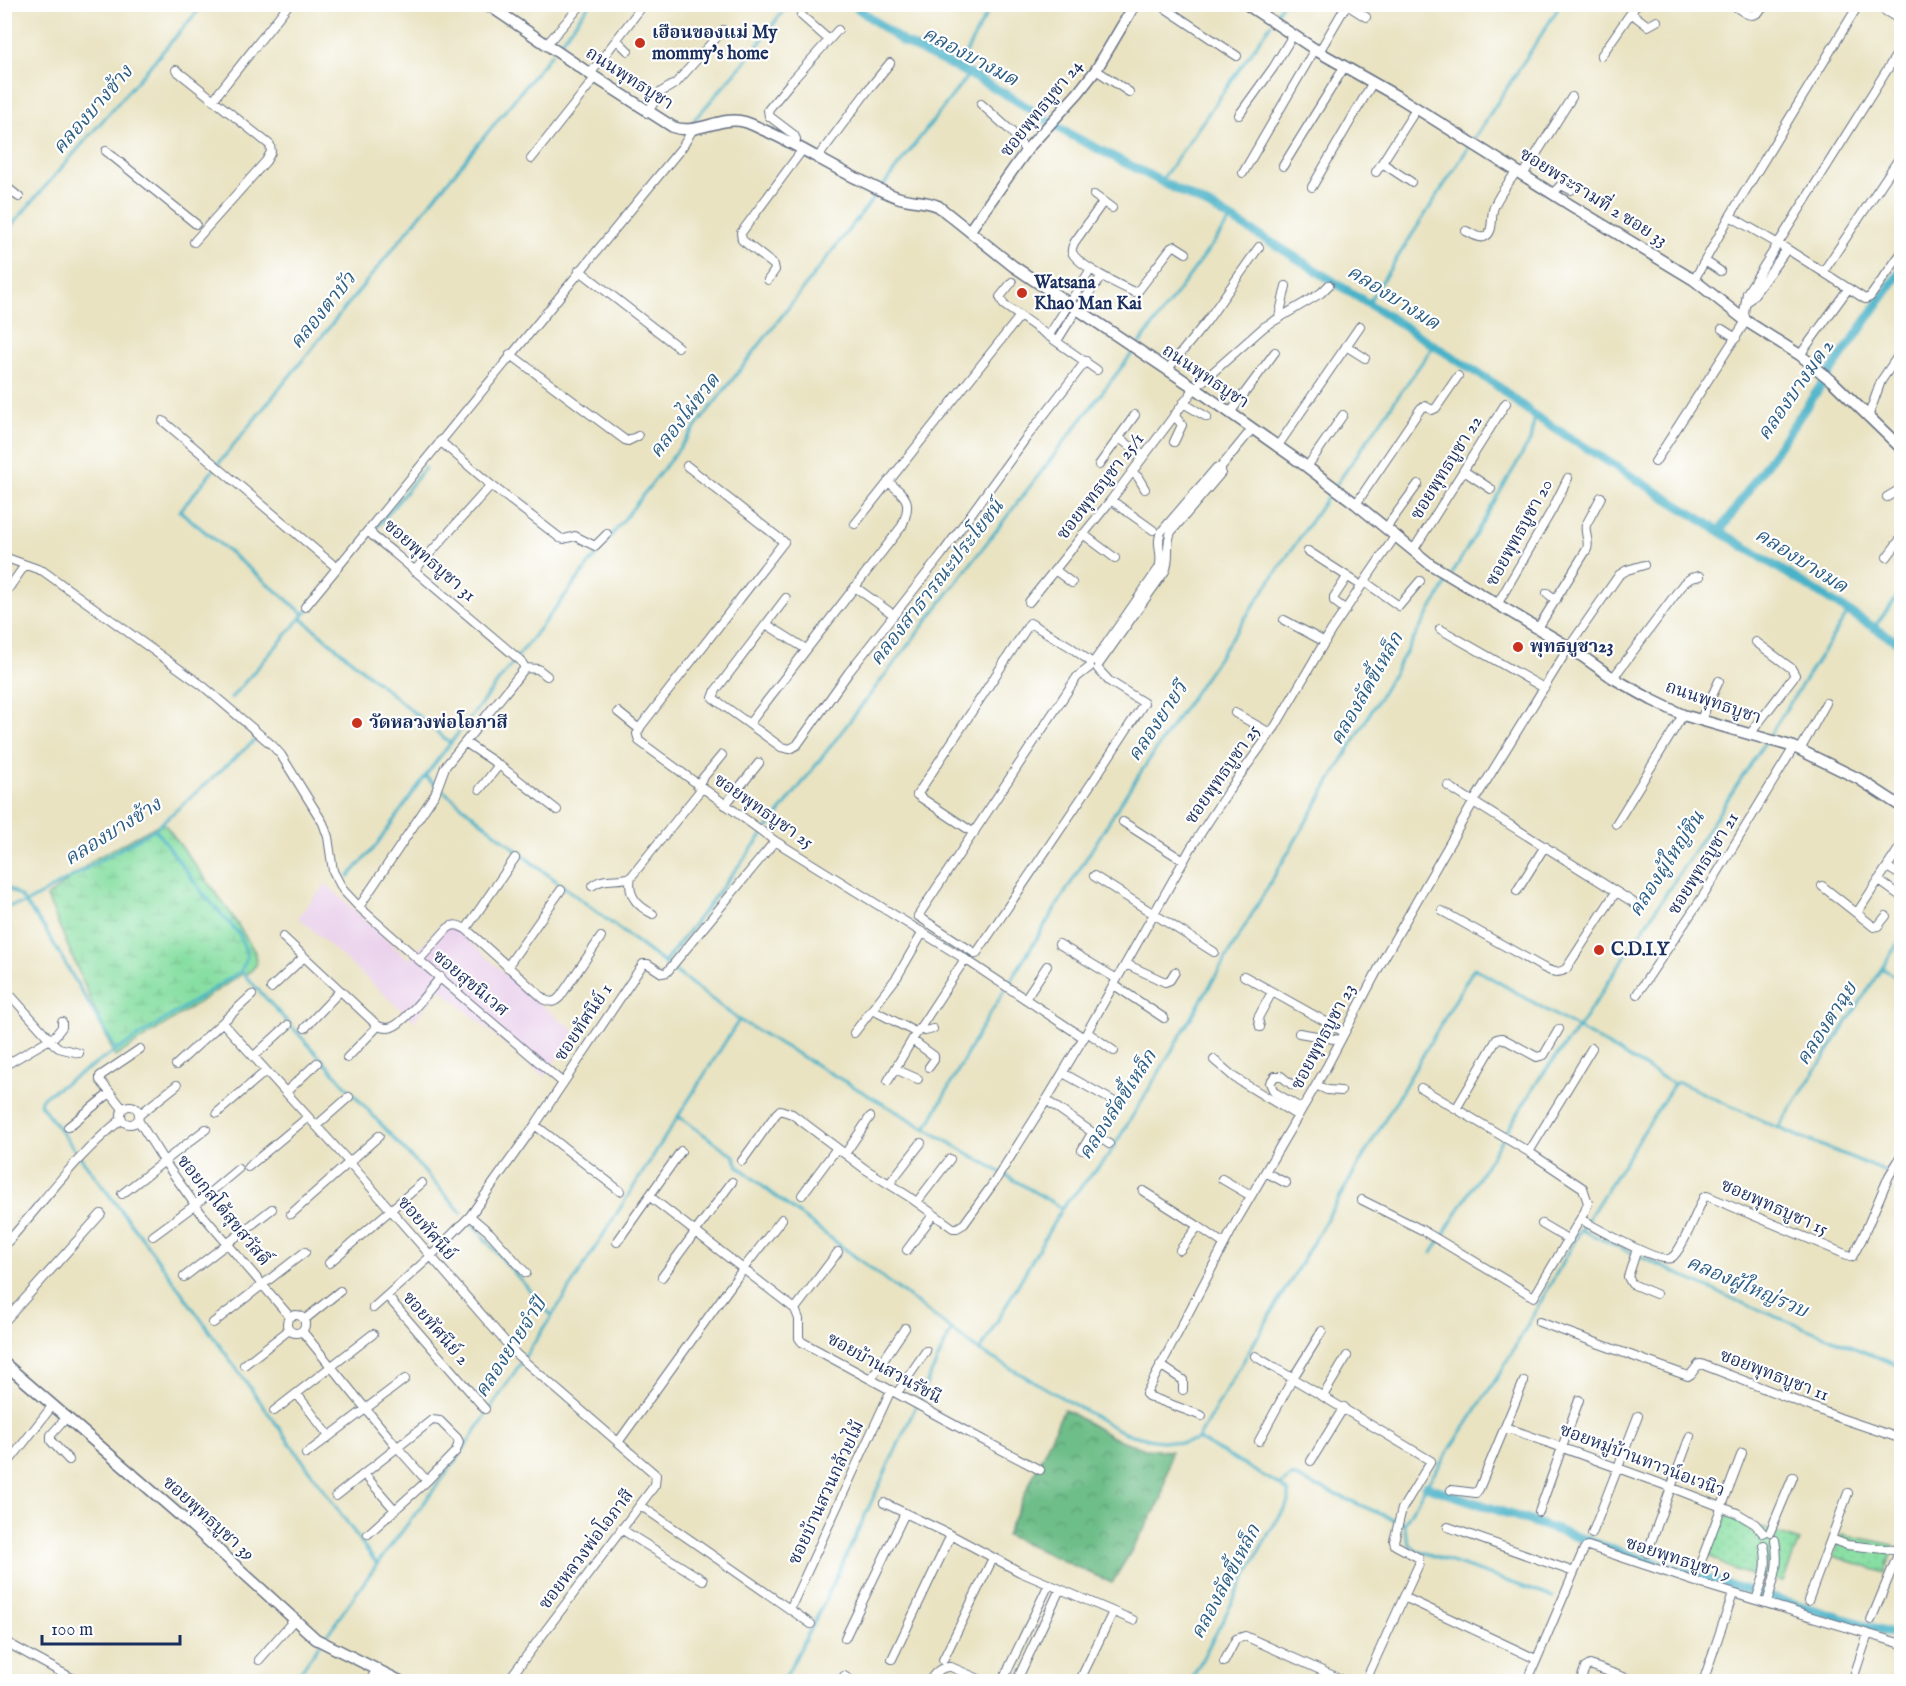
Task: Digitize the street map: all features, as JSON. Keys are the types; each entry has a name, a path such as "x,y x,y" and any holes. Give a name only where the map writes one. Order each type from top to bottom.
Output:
{"main road":[{"name":"ถนนพุทธบูชา","path":"487,4 592,76 673,127 680,130 719,122 745,122 899,198 924,201 938,206 1013,266 1195,388 1335,487 1430,564 1498,603 1569,647 1613,678 1652,700 1683,715 1797,749 1859,779 1902,807"},
{"name":"ซอยพุทธบูชา 24","path":"970,230 1028,149 1096,70 1135,4"},
{"name":"ซอยพระรามที่ 2 ซอย 33","path":"1246,4 1317,51 1417,108 1694,280 1746,321 1820,371 1901,447"},
{"name":"ซอยพุทธบูชา 39","path":"4,1363 184,1519 316,1639 402,1682"}],"street":[{"path":"213,100 288,4"},
{"path":"552,49 582,4"},
{"path":"531,159 644,4"},
{"path":"1159,4 1237,56"},
{"path":"1601,56 1637,4"},
{"path":"1732,4 1752,16 1760,12 1766,4"},
{"path":"1694,280 1730,216 1859,4"},
{"path":"1874,4 1902,21"},
{"path":"1243,173 1347,5 1366,17"},
{"path":"1631,13 1648,26 1657,21"},
{"path":"801,15 829,40"},
{"path":"647,112 662,92 676,83 723,30"},
{"path":"768,280 775,270 774,265 742,240 741,233 799,147 794,135 769,116 768,110 790,82 838,30"},
{"path":"1239,115 1273,68 1293,35"},
{"path":"617,40 628,51"},
{"path":"1655,462 1746,321 1744,313 1747,293 1902,46"},
{"path":"819,157 890,63"},
{"path":"1283,166 1345,66"},
{"path":"176,70 270,145 271,152 266,161 194,242"},
{"path":"1096,70 1129,92"},
{"path":"1312,187 1373,82"},
{"path":"1466,231 1478,237 1487,234 1491,228 1494,205 1520,173 1572,97"},
{"path":"981,104 1028,149"},
{"path":"1376,172 1417,108"},
{"name":"ซอยพุทธบูชา 31","path":"523,664 371,531 440,441 682,146 693,129"},
{"path":"106,151 196,224"},
{"path":"1823,272 1902,154"},
{"path":"1382,163 1411,182"},
{"path":"4,185 19,197"},
{"path":"1553,194 1561,185 1572,190"},
{"path":"1094,195 1112,208"},
{"path":"1103,202 1072,247 1074,255 1102,276 1134,292 1138,291 1171,248 1175,246 1186,253"},
{"path":"1730,216 1787,249 1864,299 1868,299 1902,252"},
{"path":"1167,370 1206,321 1259,247"},
{"path":"1745,304 1787,249"},
{"path":"1705,261 1720,271"},
{"path":"1057,341 1091,269"},
{"path":"579,270 678,347"},
{"path":"1049,335 1102,276"},
{"path":"1012,282 1000,297 1001,301 1097,370"},
{"name":"ซอยพุทธบูชา 25/1","path":"1029,602 1111,500 1195,388 1232,354 1279,317 1321,293 1329,285"},
{"path":"1279,317 1286,286"},
{"path":"1800,356 1848,289"},
{"path":"855,524 1020,316"},
{"path":"1277,447 1360,326"},
{"path":"1722,328 1736,338"},
{"path":"1346,346 1365,358"},
{"path":"1868,417 1881,381 1902,350"},
{"path":"1230,413 1275,352"},
{"path":"510,354 626,440 638,436"},
{"path":"786,598 713,698 781,747 792,748 797,745 849,672 942,554 1026,438 1086,361"},
{"path":"1356,504 1421,408 1425,406 1432,410 1436,408 1458,376"},
{"path":"1184,403 1207,417"},
{"name":"ซอยพุทธบูชา 22","path":"1414,549 1506,403"},
{"path":"1099,465 1135,415"},
{"path":"1174,415 1182,425 1174,442"},
{"path":"1307,467 1343,415"},
{"path":"163,421 337,568"},
{"path":"974,833 916,795 1030,622 1095,664 1109,681 1144,703 976,954 918,916 974,833 1077,677 1095,664 1165,571 1168,565 1167,544 1171,532 1221,472 1221,467 1252,429"},
{"path":"1119,438 1144,456"},
{"path":"440,441 560,538 575,536 595,546 608,534"},
{"path":"618,712 639,729 784,542 687,466"},
{"path":"1464,471 1491,489"},
{"path":"1132,472 1145,489"},
{"name":"ซอยพุทธบูชา 20","path":"1498,603 1568,478"},
{"path":"749,724 902,526 908,513 908,503 902,492 888,482"},
{"path":"414,571 491,484"},
{"path":"1386,528 1418,484"},
{"path":"1887,497 1902,488"},
{"path":"1538,628 1587,549 1589,544 1586,525 1601,497"},
{"path":"1111,500 1153,530"},
{"path":"305,607 371,531"},
{"path":"1083,534 1115,558"},
{"name":"ซอยพุทธบูชา 25","path":"742,1161 780,1110 792,1114 845,1154 953,1228 964,1224 1011,1157 1063,1073 1184,861 1227,793 1270,733 1346,610 1360,582 1396,535"},
{"path":"1887,557 1902,537"},
{"path":"1308,551 1347,577 1360,582 1399,606 1420,581"},
{"name":"ซอยสุขนิเวศ","path":"4,557 43,571 194,680 272,745 323,823 337,881 359,907 560,1080"},
{"path":"4,595 25,565"},
{"name":"ซอยพุทธบูชา 23","path":"1202,1416 1148,1396 1148,1391 1161,1365 1224,1244 1316,1085 1384,958 1474,801 1569,647 1618,575 1644,565"},
{"path":"1055,570 1072,583"},
{"path":"1613,678 1684,582 1700,576"},
{"path":"1346,610 1334,601 1334,597 1347,577"},
{"path":"855,587 894,615"},
{"path":"1547,593 1556,600"},
{"path":"1284,620 1325,642"},
{"path":"766,624 806,649"},
{"path":"1440,629 1544,688"},
{"path":"1755,735 1795,675 1791,668 1756,642"},
{"path":"359,907 435,794 445,767 466,743 523,664 538,669 547,676"},
{"path":"1701,719 1719,681"},
{"name":"ซอยพุทธบูชา 21","path":"1637,994 1826,703"},
{"path":"1235,713 1270,733"},
{"path":"1616,824 1683,715"},
{"name":"ซอยพุทธบูชา 25","path":"639,729 637,734 639,741 645,746 775,841 1085,1035"},
{"path":"466,743 499,765 557,810"},
{"path":"653,914 635,901 629,886 631,877 722,755"},
{"path":"725,805 759,764"},
{"path":"480,789 499,765"},
{"path":"1448,786 1639,906"},
{"path":"1123,822 1184,861"},
{"name":"ซอยทัศนีย์ 1","path":"430,1257 470,1216 535,1125 560,1080 643,964 648,963 665,974 775,841"},
{"path":"1857,913 1902,844"},
{"path":"1517,891 1545,846"},
{"path":"466,929 515,858"},
{"path":"1887,867 1902,876"},
{"path":"1094,876 1214,952"},
{"path":"592,886 600,880 631,877"},
{"path":"1878,880 1902,895"},
{"path":"1822,886 1876,927 1886,916"},
{"path":"507,967 561,890"},
{"path":"1442,911 1544,968 1562,972 1616,892"},
{"path":"419,960 453,925 458,925 466,929 551,1003 560,997 602,937"},
{"path":"854,1033 904,966 923,932"},
{"path":"283,937 378,1026 390,1029 396,1026 441,977"},
{"path":"1059,944 1164,1018"},
{"path":"271,988 304,957"},
{"path":"888,1081 965,959"},
{"path":"1126,964 1159,981 1170,980 1175,972"},
{"path":"1025,999 1047,966"},
{"path":"1244,976 1342,1036"},
{"path":"4,988 59,1048 79,1053"},
{"path":"305,1028 340,991"},
{"path":"1260,1027 1258,1018 1272,992"},
{"path":"176,1065 252,995"},
{"path":"873,1010 916,1034 934,1056 929,1067"},
{"path":"4,1066 61,1031 62,1022"},
{"name":"ซอยทัศนีย์","path":"223,1023 349,1162 516,1354 619,1441"},
{"path":"254,1056 288,1025"},
{"path":"347,1058 378,1026"},
{"path":"916,1034 933,1029"},
{"path":"1456,1109 1497,1039 1502,1038 1537,1058 1544,1055 1559,1029"},
{"path":"1299,1033 1342,1036"},
{"path":"1085,1035 1114,1050"},
{"path":"1529,1152 1593,1048"},
{"path":"4,1246 74,1164 122,1119 123,1109 100,1080 100,1076 140,1049"},
{"path":"1214,1060 1235,1078 1300,1112"},
{"path":"286,1092 317,1063"},
{"path":"896,1069 918,1079"},
{"path":"217,1113 267,1071"},
{"path":"1063,1073 1115,1102"},
{"path":"1292,1085 1281,1076 1275,1076 1270,1083 1274,1092 1300,1112"},
{"path":"122,1119 129,1124 177,1085"},
{"path":"1316,1085 1327,1090 1341,1091"},
{"path":"1362,1200 1422,1230 1534,1297 1581,1218 1588,1203 1582,1188 1529,1152 1421,1088"},
{"path":"68,1127 110,1093"},
{"path":"316,1126 349,1097"},
{"path":"1046,1101 1109,1144"},
{"path":"123,1109 133,1106 136,1108 138,1117"},
{"name":"ซอยกุสโต้สุขสวัสดิ์","path":"138,1117 164,1161 195,1205 290,1317"},
{"path":"248,1167 308,1117"},
{"path":"845,1154 870,1117"},
{"path":"535,1125 620,1191"},
{"path":"122,1194 206,1129"},
{"path":"1082,1150 1092,1133"},
{"path":"291,1214 379,1136"},
{"path":"889,1184 921,1143"},
{"path":"802,1195 837,1148"},
{"path":"617,1242 681,1151"},
{"name":"ซอยพุทธบูชา 15","path":"1581,1218 1637,1249 1665,1260 1672,1258 1678,1250 1704,1197 1707,1196 1852,1257 1889,1176 1902,1155"},
{"path":"916,1202 950,1159"},
{"path":"153,1236 195,1205 238,1168"},
{"path":"1265,1172 1286,1183"},
{"path":"1222,1179 1251,1196"},
{"path":"662,1277 732,1182"},
{"path":"329,1263 422,1183"},
{"path":"1143,1191 1224,1244"},
{"path":"650,1197 795,1309 838,1252"},
{"path":"184,1277 272,1209"},
{"path":"4,1322 101,1214"},
{"path":"906,1250 933,1215"},
{"path":"470,1216 490,1233 526,1273"},
{"path":"619,1441 743,1269 782,1219"},
{"path":"1542,1224 1569,1239"},
{"path":"1180,1250 1198,1226"},
{"path":"1637,1249 1628,1277 1632,1284 1656,1294"},
{"path":"213,1323 305,1252"},
{"name":"ซอยทัศนีย์ 2","path":"373,1308 430,1257"},
{"path":"304,1320 340,1291"},
{"name":"ซอยทัศนีย์ 2","path":"387,1296 485,1409"},
{"name":"ซอยบ้านสวนรัชนี","path":"795,1309 799,1318 799,1338 802,1342 1040,1470"},
{"path":"298,1315 304,1320 302,1331 297,1333 289,1330 287,1325 290,1317 298,1315"},
{"name":"ซอยพุทธบูชา 11","path":"1539,1322 1688,1376 1701,1364 1840,1418 1902,1439"},
{"path":"872,1379 905,1328"},
{"path":"244,1365 289,1330"},
{"path":"302,1331 427,1481"},
{"path":"1259,1441 1293,1378 1322,1331"},
{"path":"274,1411 373,1334"},
{"name":"ซอยบ้านสวนกล้วยไม้","path":"789,1609 894,1392 926,1351"},
{"path":"1255,1356 1344,1407 1431,1461 1402,1509 1396,1535 1395,1545 1419,1558 1419,1564 1365,1682"},
{"path":"1323,1395 1347,1356"},
{"path":"1161,1365 1181,1378 1184,1383 1183,1390"},
{"path":"306,1454 405,1378"},
{"path":"1451,1490 1476,1493 1524,1381"},
{"path":"297,1394 329,1436"},
{"path":"1539,1512 1579,1400"},
{"path":"4,1468 53,1405"},
{"path":"1311,1461 1344,1407"},
{"path":"1592,1534 1638,1416"},
{"path":"67,1417 51,1435 51,1441 69,1460"},
{"path":"336,1496 432,1420 440,1421 457,1438 459,1442 456,1450 427,1481 368,1534"},
{"name":"ซอยหมู่บ้านทาวน์อเวนิว","path":"1505,1427 1737,1513 1769,1535"},
{"path":"1647,1553 1690,1436"},
{"name":"ซอยหลวงพ่อโอภาสี","path":"507,1682 655,1485 656,1475 619,1441"},
{"path":"1700,1564 1742,1453"},
{"path":"364,1474 394,1510"},
{"path":"1764,1545 1770,1546 1769,1535 1793,1478"},
{"path":"1808,1601 1848,1493"},
{"path":"884,1503 951,1534 993,1558 1132,1620"},
{"path":"640,1505 811,1624"},
{"path":"844,1638 905,1513"},
{"path":"1448,1527 1574,1572"},
{"path":"621,1529 703,1580"},
{"path":"892,1659 951,1534"},
{"path":"1756,1600 1766,1573 1767,1559 1760,1539 1769,1535"},
{"path":"1767,1604 1778,1567 1778,1557 1769,1535"},
{"path":"1831,1539 1861,1548 1901,1549 1871,1620"},
{"name":"ซอยพุทธบูชา 9","path":"1527,1682 1584,1549 1588,1546 1733,1594 1902,1644"},
{"path":"943,1660 993,1558"},
{"path":"1002,1682 1049,1584"},
{"path":"1016,1682 1060,1588"},
{"path":"1703,1682 1733,1594"},
{"path":"1404,1597 1536,1659"},
{"path":"1079,1682 1113,1612"},
{"path":"259,1660 294,1620"},
{"path":"1864,1682 1853,1680 1868,1634"},
{"path":"1224,1662 1236,1639 1245,1636 1347,1682"},
{"path":"1022,1639 1034,1644"},
{"path":"4,1641 79,1682"},
{"path":"1580,1682 1585,1668 1590,1665 1637,1682"},
{"path":"929,1682 936,1672 945,1666 986,1682"},
{"path":"369,1682 378,1668"},
{"path":"844,1676 854,1682"}],"shaded area":[{"path":"326,884 409,960 446,920 528,995 575,1031 544,1077 439,988 414,1021 298,917"}],"green space":[{"path":"163,822 227,908 255,952 256,965 249,973 242,974 115,1057 47,897 95,859"},
{"path":"1064,1409 1112,1437 1145,1449 1171,1451 1161,1501 1112,1583 1006,1535"},
{"path":"1722,1514 1799,1541 1783,1581 1743,1573 1724,1565 1707,1553"},
{"path":"1842,1534 1894,1545 1885,1573 1833,1556"}],"waterway":[{"name":"คลองบางช้าง","path":"4,234 204,4"},
{"name":"คลองตาบัว","path":"556,48 590,4"},
{"path":"694,120 750,56 788,4"},
{"name":"คลองบางมด","path":"852,4 903,42 969,74 1011,97 1069,134 1213,208 1279,247 1495,384 1535,416 1902,645"},
{"path":"957,69 992,4"},
{"path":"1274,18 1282,4"},
{"path":"1368,303 1561,4"},
{"path":"1161,181 1271,24"},
{"name":"คลองตาบัว","path":"304,614 180,511 552,53"},
{"name":"คลองไผ่ขวด","path":"882,187 969,74"},
{"name":"คลองไผ่ขวด","path":"349,876 375,847 425,776 878,192"},
{"name":"คลองสาธารณะประโยชน์","path":"1138,346 1231,219"},
{"name":"คลองบางมด 2","path":"1720,531 1902,269"},
{"name":"คลองยายวี","path":"1336,485 1434,345"},
{"name":"คลองสาธารณะประโยชน์","path":"664,963 1134,351"},
{"name":"คลองลัดขี้เหล็ก","path":"1452,574 1530,441 1535,416"},
{"path":"231,698 336,578 425,468"},
{"name":"คลองยายวี","path":"926,1129 980,1030 1128,791 1332,490"},
{"name":"คลองลัดขี้เหล็ก","path":"1190,1682 1270,1531 1289,1502 1289,1493 1280,1485 1200,1440 1181,1443 1153,1440 1124,1433 980,1351 1062,1208 1108,1156 1155,1079 1449,579"},
{"path":"1874,627 1902,591"},
{"name":"คลองผู้ใหญ่ชิน","path":"1769,736 1849,611"},
{"path":"301,618 450,743"},
{"name":"คลองบางช้าง","path":"4,907 26,903 155,829 254,741"},
{"name":"คลองผู้ใหญ่ชิน","path":"1432,1253 1539,1079 1581,1024 1765,742"},
{"path":"425,776 530,861 739,1020 1062,1208"},
{"path":"155,829 205,896 240,935 247,956 241,971 462,1213"},
{"path":"4,885 21,897 45,929 116,1050"},
{"name":"คลองตาฉุย","path":"1779,1127 1902,937"},
{"path":"1197,1440 1474,968 1674,1084"},
{"path":"1882,968 1902,981"},
{"path":"241,971 42,1098 40,1104 151,1250 377,1564"},
{"name":"คลองยายจำปี","path":"324,1639 377,1564 455,1462 552,1316 739,1020"},
{"path":"1280,1485 1293,1476 1404,1524 1426,1486 1502,1370 1581,1230 1674,1084 1679,1082 1778,1128 1902,1178"},
{"path":"678,1116 734,1156 738,1166 771,1193 980,1351"},
{"path":"472,1224 552,1316"},
{"name":"คลองผู้ใหญ่รวบ","path":"1581,1230 1740,1302 1902,1367"},
{"path":"783,1682 826,1599 951,1331"},
{"path":"1426,1486 1645,1560 1902,1636"},
{"path":"1404,1524 1409,1544 1417,1550 1553,1597"},
{"name":"คลองยายจำปี","path":"293,1682 320,1644"}],"place":[{"name":"เฮือนของแม่ My mommy's home","path":"640,43"},
{"name":"Watsana Khao Man Kai","path":"1022,293"},
{"name":"พุทธบูชา23","path":"1518,647"},
{"name":"วัดหลวงพ่อโอภาสี","path":"357,723"},
{"name":"C.D.I.Y","path":"1599,950"}]}
